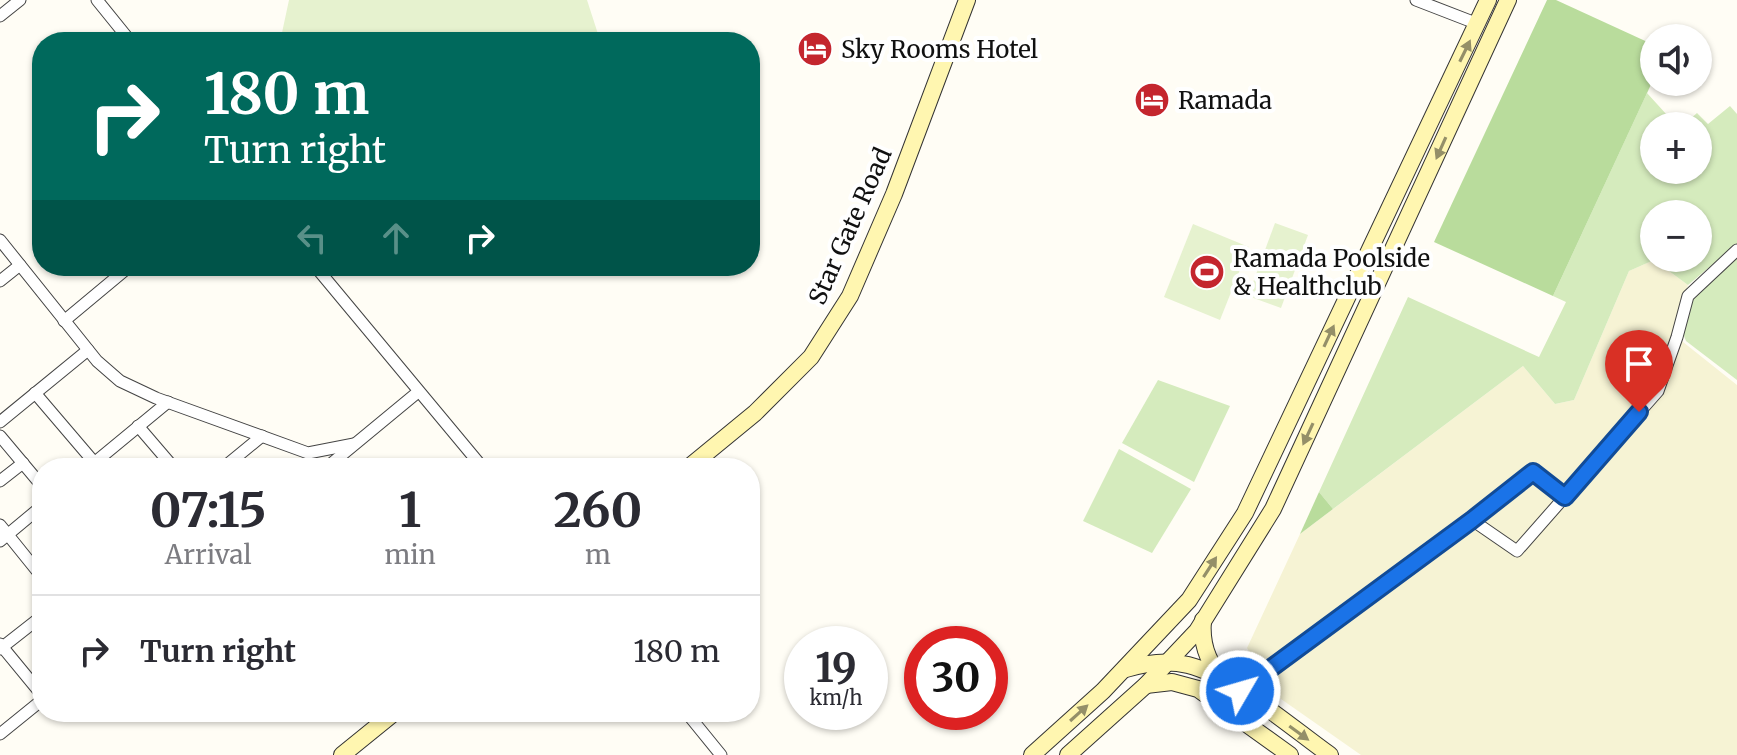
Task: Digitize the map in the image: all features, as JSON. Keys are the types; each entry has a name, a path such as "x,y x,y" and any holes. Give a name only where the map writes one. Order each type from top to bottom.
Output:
{"main road":[{"name":"Star Gate Road","path":"700,458 755,413 811,357 850,296 894,194 967,0"},
{"path":"1032,755 1124,669 1189,600 1245,513 1488,0"},
{"path":"1068,755 1146,685 1197,631 1273,509 1508,0"},
{"path":"1442,99 1459,108"},
{"path":"1372,245 1391,254"},
{"path":"1189,600 1185,642 1198,689"},
{"path":"1204,619 1202,632 1207,657 1222,679"},
{"path":"1124,669 1145,663 1189,665 1222,679 1330,755"},
{"path":"1146,685 1172,682 1198,689 1290,755"},
{"path":"342,755 383,722"}],"street":[{"path":"0,16 20,0"},
{"path":"97,0 123,32"},
{"path":"1416,0 1478,24"},
{"path":"0,240 88,350 120,381 168,402 308,453 354,444"},
{"path":"1472,520 1517,551 1658,391 1688,296 1737,250"},
{"path":"0,281 20,265"},
{"path":"64,321 118,276"},
{"path":"323,276 474,458"},
{"path":"0,422 88,350"},
{"path":"338,458 418,392"},
{"path":"35,393 88,458"},
{"path":"103,458 168,402"},
{"path":"138,426 165,458"},
{"path":"0,436 32,474"},
{"path":"235,458 262,436"},
{"path":"0,481 23,463"},
{"path":"1240,691 1533,472 1565,497"},
{"path":"32,513 3,534 32,566"},
{"path":"32,624 1,647 32,686"},
{"path":"0,734 32,707"},
{"path":"694,722 721,755"}],"shaded area":[{"path":"1640,266 1640,272 1670,272 1688,285 1673,334 1737,385 1737,755 1361,755 1271,692 1268,680 1247,648 1300,534 1523,366 1555,404 1574,400 1629,271"}],"green space":[{"path":"289,0 587,0 597,32 282,32"},
{"path":"1547,0 1556,0 1640,39 1640,96 1646,96 1553,296 1434,242"},
{"path":"1646,96 1650,96 1664,112 1640,112 1640,184 1712,184 1712,121 1730,106 1737,114 1737,244 1712,265 1712,200 1640,200 1640,266 1629,271 1574,400 1555,404 1523,366 1333,509 1319,492 1408,297 1539,357 1566,302 1553,296"},
{"path":"1275,223 1308,235 1281,308 1248,296"},
{"name":"Ramada Poolside & Healthclub","path":"1193,224 1249,247 1220,320 1164,297"},
{"path":"1737,256 1737,380 1686,341 1682,331 1690,303 1707,282"},
{"path":"1670,272 1704,272 1688,285"},
{"path":"1158,380 1230,406 1194,482 1122,443"},
{"path":"1119,449 1191,489 1152,553 1083,521"},
{"path":"1319,492 1333,509 1300,534"}],"place":[{"name":"Sky Rooms Hotel","path":"815,49"},
{"name":"Ramada","path":"1152,100"},
{"name":"Ramada Poolside & Healthclub","path":"1207,272"}],"route":[{"path":"1240,691 1533,472 1565,497 1639,412"}]}
